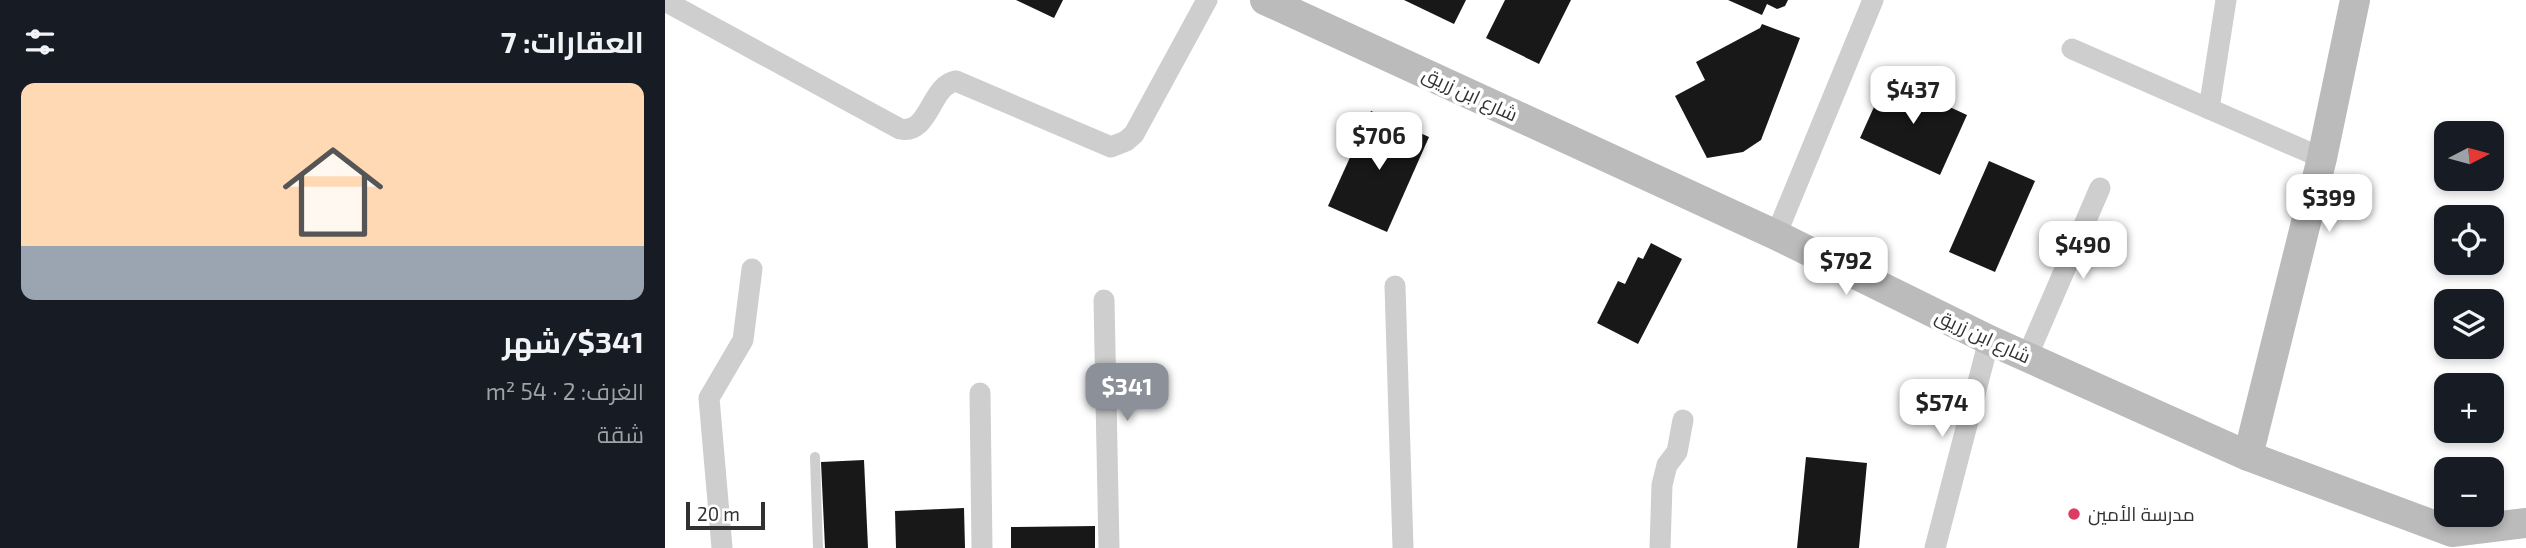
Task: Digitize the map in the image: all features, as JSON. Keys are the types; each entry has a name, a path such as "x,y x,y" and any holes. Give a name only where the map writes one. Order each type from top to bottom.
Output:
{"street":[{"path":"665,1 900,129 907,130 918,125 945,85 956,81 1111,147 1126,141 1134,134 1207,0"},
{"name":"شارع ابن زريق","path":"1265,0 1776,235 1989,340 2248,456 2453,540 2526,523"},
{"path":"1776,235 1873,0"},
{"path":"2209,109 2226,0"},
{"path":"2248,456 2322,158 2355,0"},
{"path":"2072,49 2322,158"},
{"path":"2027,357 2100,188"},
{"path":"722,548 709,398 743,340 752,269"},
{"path":"1395,286 1403,548"},
{"path":"1104,300 1109,548"},
{"path":"1935,548 1989,340"},
{"path":"980,393 982,548"},
{"path":"1660,548 1662,485 1667,465 1677,452 1683,420"}],"lane":[{"path":"815,457 817,548"}],"building":[{"path":"1016,0 1063,0 1054,18"},
{"path":"1404,0 1466,0 1454,24"},
{"path":"1505,0 1571,0 1539,64 1486,38"},
{"path":"1728,0 1788,0 1785,6 1777,9 1767,4 1762,15"},
{"path":"1762,24 1800,38 1761,140 1743,152 1707,158 1675,96 1705,80 1696,62 1760,28"},
{"path":"1887,78 1967,115 1940,175 1860,138"},
{"path":"1371,111 1429,137 1387,232 1328,206"},
{"path":"1989,161 2035,181 1995,272 1949,252"},
{"path":"1651,243 1682,259 1638,344 1597,323 1618,281 1625,284 1638,257 1643,259"},
{"path":"1806,457 1867,463 1859,548 1797,548"},
{"path":"864,460 868,548 825,548 821,462"},
{"path":"964,508 965,548 896,548 895,511"},
{"path":"1095,526 1095,548 1011,548 1011,527"}],"place":[{"name":"مدرسة الأمين","path":"2074,514"}]}
